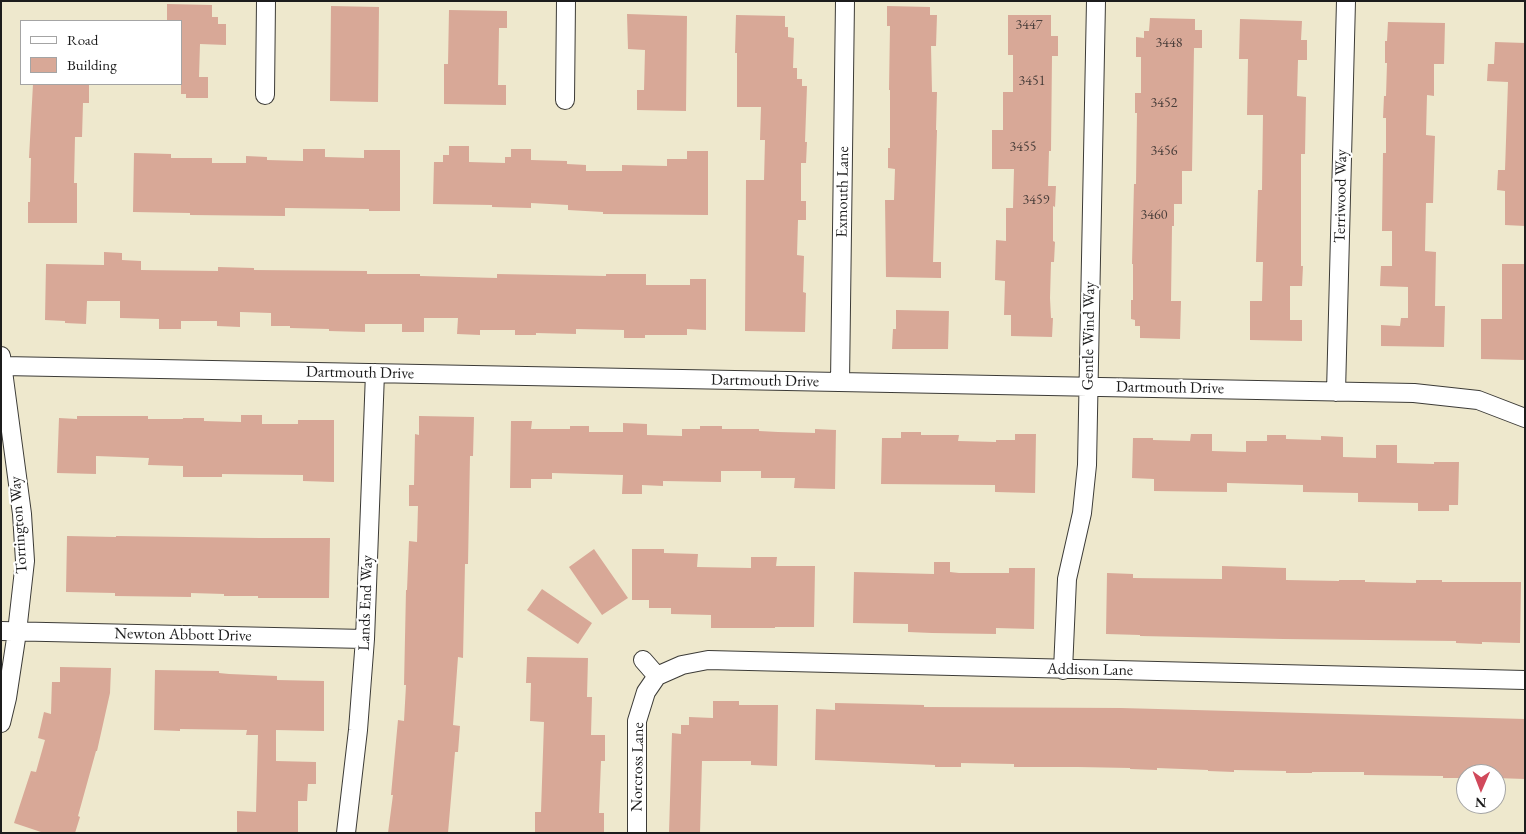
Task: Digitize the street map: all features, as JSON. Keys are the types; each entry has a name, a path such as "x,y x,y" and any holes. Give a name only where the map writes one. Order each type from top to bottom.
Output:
{"street":[{"path":"265,95 266,1"},
{"path":"565,100 566,1"},
{"name":"Exmouth Lane","path":"840,382 845,1"},
{"name":"Gentle Wind Way","path":"1063,670 1067,579 1082,514 1087,465 1096,1"},
{"name":"Terriwood Way","path":"1336,392 1346,1"},
{"name":"Dartmouth Drive","path":"2,361 375,373 1414,394 1478,400 1525,418"},
{"name":"Torrington Way","path":"1,723 7,698 9,632 22,594 24,552 22,514 2,361"},
{"name":"Lands End Way","path":"346,833 358,730 365,640 375,373"},
{"name":"Newton Abbott Drive","path":"9,632 365,640"},
{"path":"643,660 657,676"},
{"name":"Addison Lane","path":"657,676 682,665 708,660 1525,680"},
{"name":"Norcross Lane","path":"636,833 637,721 646,692 657,676"}],"building":[{"path":"167,4 212,5 212,17 218,17 218,24 226,24 226,45 200,44 199,77 208,77 208,98 186,98 186,94 181,94 182,20 167,20"},
{"path":"331,6 379,7 378,102 330,101"},
{"path":"887,6 930,7 930,15 937,15 936,46 931,46 932,92 937,92 933,262 941,262 941,278 886,277 885,200 894,200 895,169 888,168 888,148 890,148 890,26 887,26"},
{"path":"449,10 507,11 507,28 499,28 498,85 506,85 506,105 444,104 444,64 448,64"},
{"path":"627,14 687,16 686,111 637,110 637,90 644,90 645,50 628,49"},
{"path":"736,15 785,16 785,27 788,27 788,37 794,38 793,68 797,68 797,79 802,79 802,86 807,86 806,163 801,163 801,201 806,201 806,220 798,220 797,255 804,256 803,292 806,293 805,332 745,331 746,180 764,180 765,140 760,140 761,107 737,107"},
{"path":"1008,15 1051,15 1051,36 1058,36 1058,56 1052,56 1051,151 1049,151 1048,186 1056,186 1055,207 1053,206 1054,262 1051,262 1050,298 1051,318 1053,318 1052,337 1011,336 1011,315 1004,315 1005,281 995,280 996,240 1006,241 1006,208 1013,208 1014,169 992,169 992,130 1003,130 1003,92 1013,92 1013,55 1008,55"},
{"path":"1150,18 1195,19 1195,30 1202,30 1202,48 1194,48 1192,171 1182,171 1182,204 1174,204 1174,226 1172,226 1171,301 1181,301 1180,339 1140,338 1140,326 1135,326 1135,320 1131,319 1131,300 1133,300 1134,184 1136,184 1137,113 1135,113 1135,93 1141,93 1141,57 1136,57 1136,37 1144,38 1144,31 1149,31"},
{"path":"1240,19 1302,21 1301,40 1307,40 1307,60 1298,60 1297,96 1306,97 1305,154 1301,154 1302,286 1290,286 1290,320 1302,320 1302,341 1250,340 1250,301 1262,301 1263,262 1256,262 1258,190 1262,190 1263,115 1247,115 1248,59 1239,59"},
{"path":"1388,22 1445,23 1444,64 1434,64 1434,96 1427,95 1426,135 1435,136 1433,203 1426,203 1425,251 1436,252 1435,306 1445,306 1444,347 1381,346 1381,325 1400,326 1401,318 1408,318 1408,287 1380,286 1381,266 1392,266 1392,231 1382,231 1383,153 1386,153 1386,118 1383,118 1387,63 1385,63 1385,41 1387,41"},
{"path":"1495,42 1525,43 1525,226 1505,225 1505,191 1497,190 1498,170 1505,170 1508,82 1487,81 1488,64 1494,64"},
{"path":"33,85 89,85 89,103 83,103 82,137 75,137 74,183 77,183 77,223 28,223 31,158 29,158"},
{"path":"449,146 469,146 469,162 505,163 505,157 511,157 511,149 531,149 531,160 567,161 567,164 586,165 586,171 622,171 622,165 667,166 667,159 687,159 687,151 708,151 708,215 603,214 603,212 568,210 568,205 531,203 531,208 433,204 434,162 443,162 443,155 449,155"},
{"path":"303,149 325,149 325,157 364,158 364,150 400,150 400,211 285,208 285,216 133,212 134,153 171,154 171,158 212,158 212,163 246,163 246,156 267,157 267,160 303,161"},
{"path":"104,252 122,253 122,260 141,261 141,270 218,271 218,267 254,268 254,270 367,271 367,274 420,274 420,276 497,278 497,274 606,276 606,274 646,274 646,285 690,285 690,279 706,279 706,330 687,329 687,335 645,335 645,338 624,338 624,330 576,329 576,334 536,333 536,335 515,335 515,330 480,330 480,335 457,334 458,318 424,318 424,332 402,332 402,324 365,324 365,332 329,331 329,329 271,326 271,313 240,312 240,327 217,326 217,321 181,321 181,329 159,329 159,319 120,318 120,301 87,301 86,324 45,320 46,264 104,265"},
{"path":"1502,264 1525,264 1525,360 1481,359 1481,319 1502,319"},
{"path":"896,310 949,311 948,349 892,349 893,329 896,329"},
{"path":"241,415 262,415 262,424 298,424 298,420 334,420 334,482 303,481 303,475 222,474 222,477 183,477 183,466 148,465 149,458 96,456 96,474 57,473 59,418 77,419 77,416 148,416 148,419 204,418 204,421 241,422"},
{"path":"419,416 474,417 473,456 470,456 468,564 465,564 463,658 458,657 453,725 460,726 458,752 455,752 448,833 388,833 393,795 391,795 398,720 404,721 406,590 409,541 417,542 418,506 409,506 409,485 414,485 415,434 419,435"},
{"path":"511,421 532,421 531,429 570,429 570,426 589,426 589,432 623,432 623,423 647,424 647,435 682,436 682,429 700,429 700,426 722,426 722,429 759,429 759,431 778,432 815,433 815,429 836,430 835,489 794,488 795,478 761,478 761,471 721,471 721,482 663,481 663,486 642,485 642,494 622,494 623,475 552,473 552,479 531,479 531,488 510,488"},
{"path":"901,432 921,432 921,435 959,435 958,441 996,442 996,440 1015,440 1015,434 1036,434 1035,493 995,492 995,485 881,484 882,438 901,438"},
{"path":"1191,434 1212,434 1212,451 1246,452 1246,441 1267,441 1267,435 1286,435 1286,439 1321,440 1321,436 1343,437 1343,457 1376,458 1376,445 1397,445 1397,463 1434,464 1434,462 1459,462 1458,505 1449,505 1449,511 1418,511 1418,503 1358,502 1358,493 1303,492 1303,485 1227,483 1227,492 1154,491 1154,479 1132,478 1133,438 1190,441"},
{"path":"67,536 330,538 329,598 258,598 258,596 224,596 224,594 191,593 191,597 115,596 115,593 66,592"},
{"path":"594,549 628,598 602,615 569,567"},
{"path":"632,549 664,549 664,553 698,554 697,567 751,568 751,557 777,557 776,566 815,566 814,627 711,628 711,615 671,614 671,608 649,608 649,600 632,600"},
{"path":"934,562 950,562 950,572 959,573 1009,573 1009,568 1035,568 1034,629 996,628 996,634 932,633 908,632 908,624 853,623 854,572 934,574"},
{"path":"1222,566 1286,568 1286,580 1365,580 1365,582 1416,583 1416,580 1442,580 1442,582 1521,582 1520,643 1482,642 1482,644 1456,643 1456,641 1106,634 1107,573 1133,574 1133,578 1222,579"},
{"path":"542,589 592,623 578,644 527,610"},
{"path":"527,657 588,658 587,697 592,697 591,735 605,735 605,761 601,761 599,813 604,813 604,833 535,833 535,812 541,812 544,722 530,721 531,683 526,683"},
{"path":"60,667 111,668 110,693 75,833 44,833 14,823 31,771 36,772 45,740 38,738 44,712 51,714 52,682 60,682"},
{"path":"155,670 219,671 219,673 229,674 277,676 277,680 324,681 324,731 276,730 276,761 316,762 316,784 308,784 307,801 298,801 298,833 237,833 237,811 256,812 258,735 246,735 247,730 154,730"},
{"path":"713,701 739,701 739,705 778,705 777,766 751,765 751,761 702,761 700,833 669,833 672,733 681,734 681,725 689,725 689,717 713,718"},
{"path":"835,703 924,705 924,707 1121,708 1525,719 1525,779 1506,778 1506,764 1456,764 1456,778 1443,778 1443,776 1364,775 1364,772 1286,773 1286,771 1234,770 1234,772 1157,768 1157,770 1014,767 1014,764 961,763 961,767 935,767 935,765 815,760 816,709 835,710"}]}
